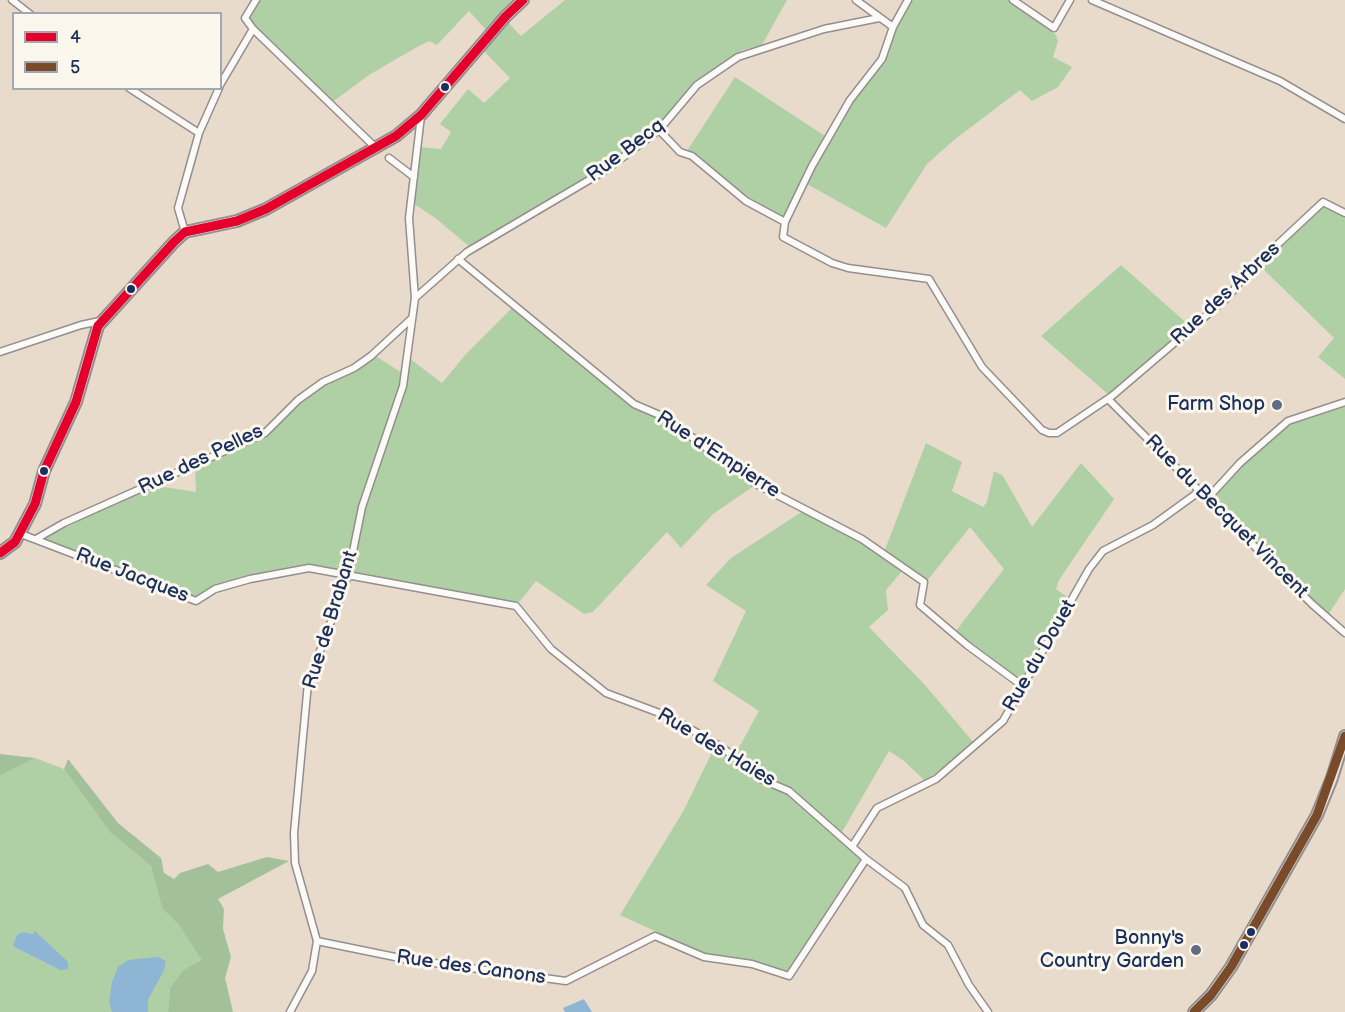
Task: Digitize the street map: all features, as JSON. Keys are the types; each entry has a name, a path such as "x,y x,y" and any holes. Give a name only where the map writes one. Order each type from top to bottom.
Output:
{"main road":[{"path":"0,553 15,542 21,534 35,504 44,471 76,402 98,326 185,232 237,221 266,209 377,149 421,116 506,16 523,0"},
{"path":"1194,1012 1211,995 1231,967 1317,815 1345,736"}],"street":[{"path":"12,0 27,12"},
{"path":"256,0 245,18 253,29 377,149"},
{"path":"856,0 893,27"},
{"path":"908,0 893,27 882,59 838,119 785,222 783,237 832,263 848,268 928,279 982,367 1042,430 1057,433 1108,399"},
{"path":"1013,0 1054,28 1070,0"},
{"path":"1092,0 1280,81 1345,119"},
{"name":"Rue Becq","path":"415,298 458,259 606,170 659,130 697,85 738,57 824,29 879,18"},
{"path":"222,83 253,29"},
{"path":"132,90 199,133"},
{"path":"185,232 178,207 199,133 219,90"},
{"name":"Rue de Brabant","path":"290,1012 312,971 317,941 295,863 294,833 308,683 348,576 363,507 403,386 415,298 410,218 421,116"},
{"path":"659,130 680,152 692,156 746,201 785,222"},
{"path":"389,158 414,177"},
{"name":"Rue des Arbres","path":"1108,399 1228,297 1247,273 1323,202 1345,213"},
{"name":"Rue d'Empierre","path":"458,259 634,404 664,417 758,485 862,539 924,582 920,605 976,652 1024,687"},
{"name":"Rue des Pelles","path":"36,539 64,523 265,433 298,400 323,382 354,368 371,356 411,319"},
{"path":"0,352 103,320"},
{"name":"Rue du Becquet Vincent","path":"1108,399 1323,615 1345,633"},
{"path":"1207,499 1240,463 1288,421 1345,402"},
{"name":"Rue du Douet","path":"853,845 877,808 936,779 1003,721 1089,569 1103,551 1153,525 1200,491"},
{"name":"Rue Jacques","path":"21,534 196,601 215,589 250,579 309,568 348,576"},
{"name":"Rue des Haies","path":"348,576 516,606 551,649 606,693 670,717 723,748 762,779 789,791 853,845 866,859 905,888 922,925 948,945 969,985 988,1012"},
{"name":"Rue des Canons","path":"317,941 405,959 566,981 655,936 704,957 752,964 789,976 866,859"}],"green space":[{"path":"260,0 518,0 487,31 469,11 437,45 429,41 417,47 369,75 331,103 249,19"},
{"path":"565,0 787,0 762,45 742,50 695,81 655,129 626,152 595,174 470,247 434,217 414,204 420,147 441,149 451,132 440,124 468,89 484,103 510,78 481,48 506,20 521,36"},
{"path":"910,0 1009,0 1056,35 1058,41 1053,57 1072,67 1058,87 1032,101 1020,90 954,140 927,164 886,228 807,184 851,101 884,63 898,21"},
{"path":"735,77 825,136 783,217 740,192 707,164 687,151"},
{"path":"1324,206 1345,216 1345,379 1318,357 1334,338 1260,266"},
{"path":"1121,265 1190,326 1109,395 1041,336"},
{"path":"512,308 636,409 661,419 754,486 713,514 681,548 667,532 593,612 584,614 536,581 520,601 514,603 352,573 362,519 402,398 409,358 442,383 466,354"},
{"path":"374,355 402,373 396,398 360,505 345,573 309,566 273,570 216,585 195,598 42,539 158,483 158,486 196,492 195,466 264,435 297,403"},
{"path":"1345,405 1345,589 1328,615 1212,499 1235,470 1287,425 1302,417"},
{"path":"926,443 962,462 952,491 983,507 987,502 994,471 1003,476 1032,527 1081,463 1114,499 1059,580 1056,589 1070,599 1023,682 955,632 1004,569 970,527 927,581 884,552"},
{"path":"803,511 879,552 903,570 886,590 888,610 869,627 925,685 974,743 925,781 904,761 889,751 842,832 784,785 763,777 736,753 759,711 713,681 746,611 706,585 731,558"},
{"path":"715,746 794,798 849,844 861,859 788,972 756,962 702,953 620,915 684,810"},
{"path":"0,754 35,758 0,776"},
{"path":"35,758 64,769 110,832 151,866 162,908 179,925 203,960 183,970 170,988 168,1012 148,1012 148,1000 164,971 166,961 109,1003 112,1012 0,1012 0,776","holes":["24,932 33,934 60,970 16,948"]},
{"path":"68,759 118,823 161,858 164,873 174,879 180,873 208,864 218,872 267,857 289,861 218,899 224,909 223,929 231,957 225,978 233,1012 168,1012 170,988 183,970 202,960 179,925 162,908 151,866 110,832 64,769"}],"water":[{"path":"35,931 68,962 68,969 60,970 13,945 18,934 24,932 33,934"},
{"path":"158,957 166,961 164,971 148,1000 148,1012 112,1012 109,1003 112,982 118,967 128,960"},
{"path":"584,999 592,1012 565,1012 563,1008"}],"transit line":[{"name":"4","path":"0,553 15,542 35,504 44,471 76,402 98,326 174,242 185,232 237,221 266,209 396,136 421,115 506,16 523,0"},
{"name":"5","path":"1194,1012 1211,995 1231,967 1317,815 1345,736"}],"place":[{"name":"Farm Shop","path":"1277,405"},
{"name":"Bonny's Country Garden","path":"1196,950"}]}
